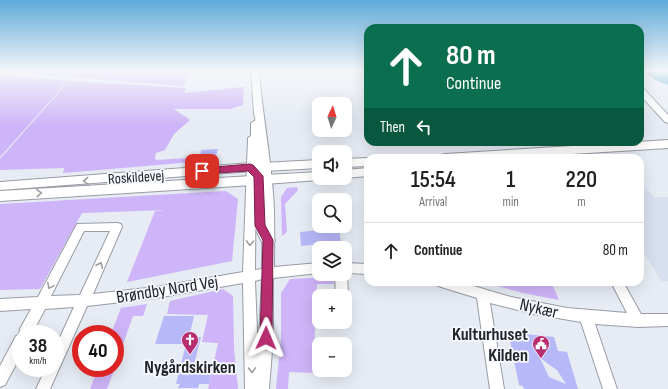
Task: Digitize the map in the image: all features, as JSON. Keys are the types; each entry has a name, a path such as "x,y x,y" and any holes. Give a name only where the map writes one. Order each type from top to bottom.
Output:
{"main road":[{"path":"257,118 260,226 268,240"},
{"path":"644,146 668,144"},
{"path":"509,154 636,146"},
{"path":"625,154 668,151"},
{"path":"352,163 364,162"},
{"name":"Roskildevej","path":"0,196 171,185 258,174 312,165"},
{"path":"258,174 312,170"},
{"path":"352,173 364,172"},
{"name":"Roskildevej","path":"0,186 258,174 312,176"}],"street":[{"path":"256,89 257,118"},
{"path":"644,94 668,120"},
{"path":"252,389 250,275 258,174"},
{"name":"Brøndby Nord Vej","path":"29,325 81,227 117,228 64,344"},
{"path":"262,389 266,338 268,240"},
{"path":"250,275 312,269"},
{"path":"352,269 364,270"},
{"name":"Brøndby Nord Vej","path":"0,305 84,301 125,297 178,290 250,275"},
{"name":"Nykær","path":"455,286 532,308 586,317 638,321 668,320"},
{"path":"619,286 638,321"},
{"path":"482,294 497,389"},
{"path":"586,317 610,389"},
{"path":"0,380 12,358"},
{"path":"43,389 49,377"}],"shaded area":[{"path":"0,89 61,89 0,157"},
{"path":"62,89 186,89 184,93 222,89 244,89 243,105 230,109 174,109 190,120 174,134 165,150 156,153 156,160 189,158 199,159 192,162 63,173 64,168 0,170 0,159"},
{"path":"644,186 654,197 668,197 668,281 661,281 644,253"},
{"path":"297,187 298,190 285,204 287,232 282,236 281,197 287,188"},
{"path":"226,191 238,199 232,261 127,282 155,211 166,210 82,213 40,289 0,290 0,204"},
{"path":"312,278 312,281 333,281 336,284 317,284 317,289 312,289 312,329 315,329 315,337 312,337 312,373 289,372 288,389 276,389 281,338 281,293 290,279"},
{"path":"498,286 553,286 559,300"},
{"path":"223,289 233,296 234,348 238,389 208,389 218,343 202,342 208,315 167,314 170,301"},
{"path":"147,304 143,316 133,316 124,342 124,325 114,325 121,308"},
{"path":"95,377 112,377 107,389 90,389"}],"building":[{"path":"218,149 216,156 200,157 201,150"},
{"path":"312,231 312,233 340,233 341,241 312,241 312,245 301,246 300,232"},
{"name":"Nygårdskirken","path":"164,316 194,316 189,337 201,337 194,365 213,366 209,384 199,384 198,388 178,388 180,384 176,384 186,344 155,344"},
{"name":"Kulturhuset Kilden","path":"526,334 554,337 558,351 567,352 578,389 524,389 523,386 519,385 509,336 527,338","holes":["540,358 557,370 566,384 549,377"]}],"place":[{"name":"Nygårdskirken","path":"190,355"},
{"name":"Kulturhuset Kilden","path":"541,359"}],"route":[{"path":"202,171 250,168 259,176 260,226 268,240 266,338"}]}
